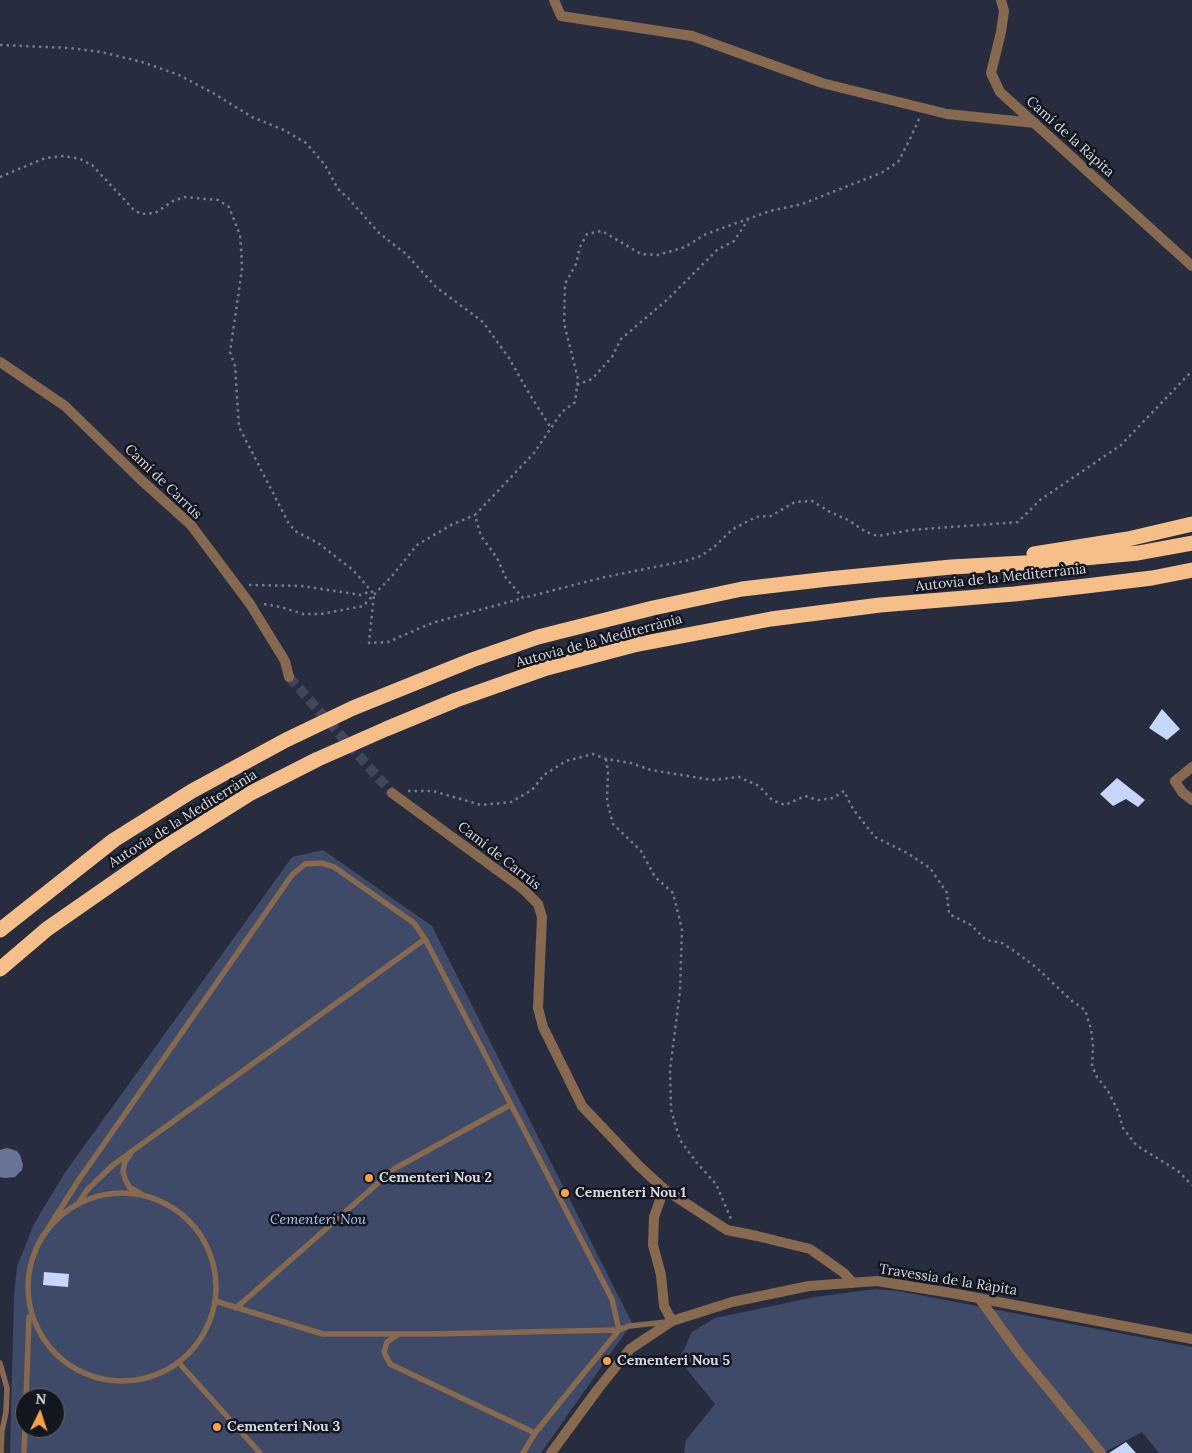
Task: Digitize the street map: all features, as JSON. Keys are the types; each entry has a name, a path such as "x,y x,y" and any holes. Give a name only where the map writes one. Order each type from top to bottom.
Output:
{"highway":[{"path":"951,567 1128,539 1192,524"},
{"name":"Autovia de la Mediterrània","path":"0,930 114,840 192,791 286,740 353,708 472,660 538,637 654,608 742,589 951,567 1042,562 1138,553 1192,543"},
{"name":"Autovia de la Mediterrània","path":"0,969 54,924 165,846 251,793 318,759 456,700 547,668 634,645 771,618 1077,587 1152,578 1192,570"}],"street":[{"path":"554,0 561,16 692,36 822,84 947,114 1034,123"},
{"name":"Camí de la Ràpita","path":"1001,0 1004,11 991,73 1000,92 1192,266"},
{"name":"Camí de Carrús","path":"0,362 65,406 191,526 250,604 285,661 289,677"},
{"path":"1192,767 1175,781 1182,792 1192,800"},
{"name":"Camí de Carrús","path":"392,793 523,889 538,904 542,917 538,1008 543,1028 582,1106 638,1166 664,1189 727,1230 810,1249 844,1273 852,1282"},
{"path":"664,1189 654,1218 653,1245 661,1275 664,1306 672,1321"},
{"name":"Travessia de la Ràpita","path":"551,1453 630,1349 672,1321 742,1300 809,1286 877,1281 979,1298 1192,1339"},
{"path":"979,1298 1019,1353 1101,1453"}],"lane":[{"path":"26,1388 29,1315 27,1283 34,1252 78,1181 292,875 305,864 321,862 334,867 414,923 425,939 612,1299 619,1330"},
{"path":"78,1204 87,1190 113,1165 425,939"},
{"path":"236,1308 394,1168 510,1105"},
{"path":"143,1144 125,1162 123,1171 129,1186 144,1196"},
{"path":"29,1315 40,1336 59,1358 81,1373 101,1379 128,1382 147,1378 168,1370 179,1363 199,1342 210,1322 215,1301 216,1278 211,1255 201,1236 184,1216 164,1203 144,1196 120,1193 92,1198 69,1209 49,1227"},
{"path":"215,1301 323,1334 619,1330 629,1326 672,1321"},
{"path":"522,1453 534,1433 619,1330"},
{"path":"399,1334 387,1342 384,1352 390,1364 534,1433"},
{"path":"0,1363 7,1388 1,1453"},
{"path":"179,1363 260,1453"},
{"path":"24,1453 25,1438"}],"path":[{"path":"0,45 70,48 101,52 142,62 214,93 252,117 284,130 306,143 325,165 338,189 380,233 406,254 436,286 483,322 510,358 551,428"},
{"path":"250,604 260,603 282,607 304,614 321,614 363,606 392,576 417,545 450,525 475,515 534,454 562,412 575,402 578,379 564,324 565,284 576,264 580,247 587,234 602,231 641,254 658,255 685,248 706,234 770,211 802,204 881,172 898,162 923,108"},
{"path":"0,176 45,158 64,156 80,159 92,165 141,214 156,213 173,201 184,197 218,200 229,207 240,235 241,247 242,269 230,352 236,374 239,427 288,522 295,531 318,543 353,570 374,594"},
{"path":"577,385 592,379 612,357 621,339 674,293 717,250 734,241 748,218"},
{"path":"374,594 369,643 388,642 432,623 605,577 686,561 701,556 734,529 756,517 770,516 795,502 812,501 866,532 878,536 911,530 1018,522 1040,500 1121,445 1192,372"},
{"path":"475,515 481,536 497,558 506,578 523,598"},
{"path":"236,586 252,584 302,586 361,595 371,591"},
{"path":"392,793 411,790 433,791 481,805 511,802 532,790 544,775 566,761 593,754 651,770 712,780 739,777 759,786 772,800 785,805 806,796 818,800 833,798 844,791 853,809 875,837 907,853 930,868 947,893 949,914 971,925 986,940 1002,944 1016,952 1038,969 1072,1002 1085,1010 1091,1029 1093,1045 1092,1066 1097,1078 1108,1091 1118,1110 1123,1128 1136,1145 1178,1171 1192,1185"},
{"path":"606,759 608,772 606,801 613,824 641,850 655,877 673,893 682,928 680,991 670,1070 671,1110 680,1140 697,1164 716,1184 736,1232"}],"green space":[{"name":"Cementeri Nou","path":"323,850 432,926 632,1323 541,1453 10,1453 14,1295 17,1267 34,1224 64,1174 292,857"},
{"path":"875,1289 898,1291 1192,1347 1192,1453 1159,1453 1142,1432 1106,1453 684,1453 686,1440 715,1404 679,1360 692,1332 715,1318 815,1297"}],"shaded area":[{"path":"7,1148 17,1151 23,1165 22,1170 15,1177 0,1177 0,1150"}],"building":[{"path":"1162,709 1180,729 1167,740 1149,728"},
{"path":"1117,778 1145,800 1138,807 1126,799 1113,806 1100,794"},
{"path":"44,1272 69,1274 68,1287 43,1285"},
{"path":"1126,1442 1136,1453 1109,1453"}],"tunnel":[{"path":"289,677 392,793"}],"place":[{"name":"Cementeri Nou 2","path":"369,1178"},
{"name":"Cementeri Nou 1","path":"565,1193"},
{"name":"Cementeri Nou 5","path":"607,1361"},
{"name":"Cementeri Nou 3","path":"217,1427"}]}
